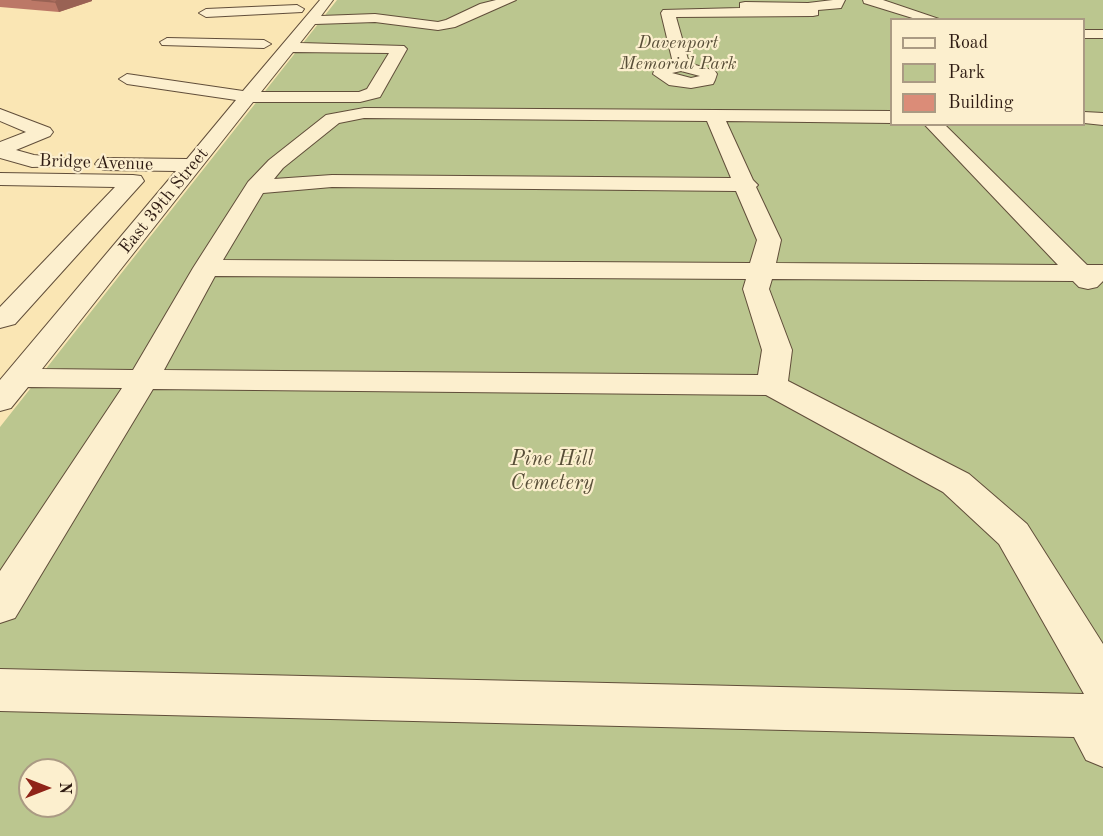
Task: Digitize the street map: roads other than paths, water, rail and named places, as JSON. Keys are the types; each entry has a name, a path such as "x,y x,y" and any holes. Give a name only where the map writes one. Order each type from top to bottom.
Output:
{"street":[{"name":"East 39th Street","path":"0,401 248,98 283,34 305,10 327,0"},
{"path":"206,13 305,10 438,26 450,24 485,8 510,0"},
{"path":"682,66 668,13 749,12 745,6 808,7 836,5 839,0"},
{"path":"869,0 928,18"},
{"path":"127,79 213,99 370,96 374,93 399,49 283,34 264,44 249,61"},
{"path":"1085,34 1103,34"},
{"path":"167,42 264,44"},
{"path":"213,99 234,77"},
{"path":"0,114 43,132 0,150"},
{"path":"0,606 142,380 206,268 256,187 276,164 333,119 347,115 890,117"},
{"path":"714,116 770,240 756,289 777,350 772,385"},
{"path":"1085,118 1103,119"},
{"path":"935,126 1092,273 1103,296"},
{"name":"Bridge Avenue","path":"0,150 72,171 193,165"},
{"path":"0,179 72,171 133,181 5,318 0,320"},
{"path":"256,187 332,182 747,185"},
{"path":"206,268 1092,273"},
{"path":"0,690 1099,715 1013,534 956,483 772,385 19,378"}],"park label":[{"name":"Davenport Memorial Park","path":"678,53"},
{"name":"Pine Hill Cemetery","path":"552,471"}]}
